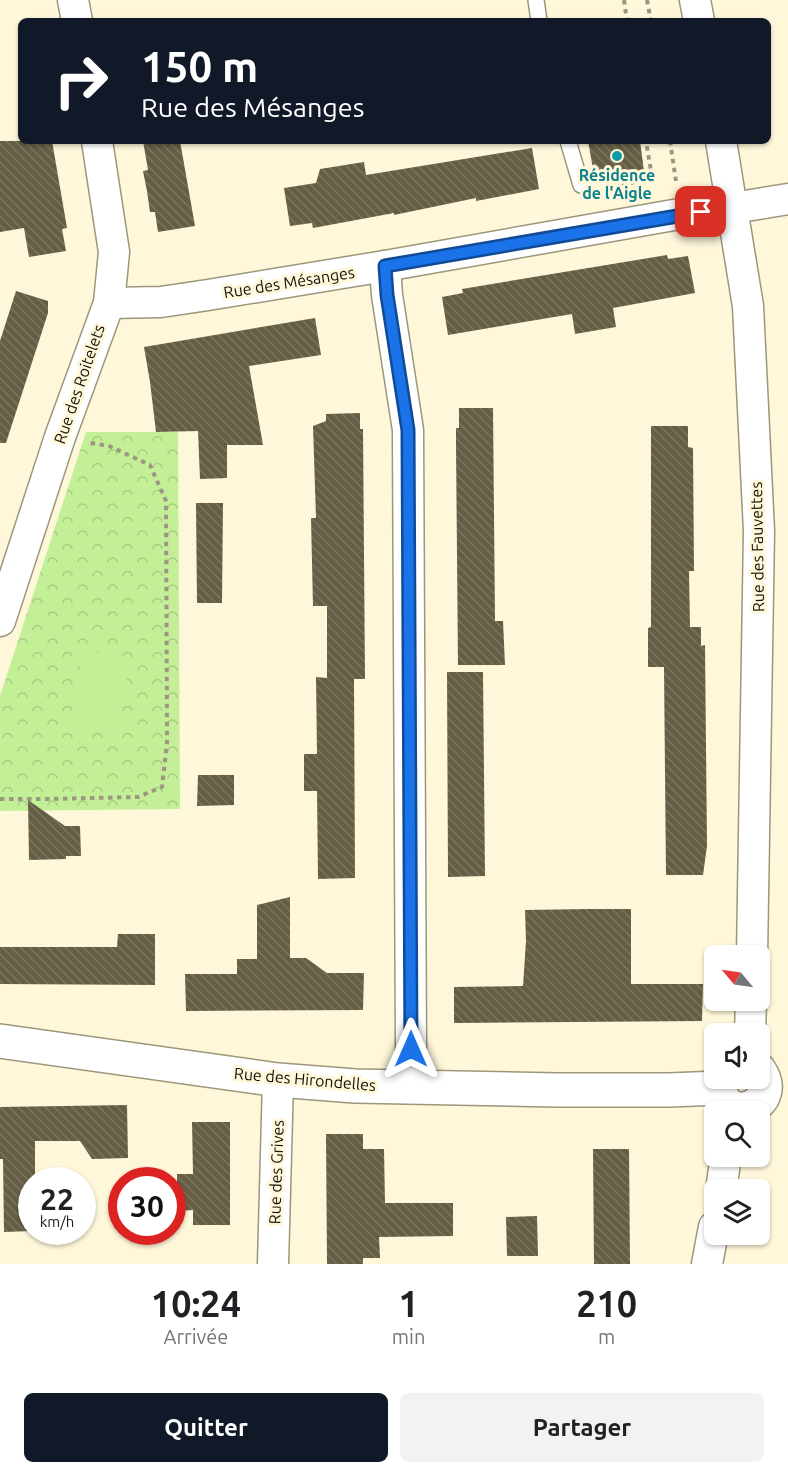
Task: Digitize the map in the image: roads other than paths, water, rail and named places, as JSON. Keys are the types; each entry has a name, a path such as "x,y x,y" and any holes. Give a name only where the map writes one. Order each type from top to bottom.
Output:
{"street":[{"path":"73,0 76,18"},
{"path":"695,0 698,18"},
{"name":"Rue des Roitelets","path":"0,621 60,437 109,303 114,252 97,144"},
{"name":"Rue des Fauvettes","path":"722,144 748,306 759,531 752,945"},
{"name":"Rue des Mésanges","path":"109,303 161,302 385,266 685,213 788,199"},
{"path":"385,266 388,304 408,430 411,1049 406,1088"},
{"name":"Rue des Hirondelles","path":"0,1041 278,1080 406,1088 636,1090 727,1097 746,1109 756,1106 771,1081"},
{"name":"Rue des Grives","path":"273,1264 278,1080"},
{"path":"707,1264 711,1245"}],"lane":[{"path":"536,0 539,18"},
{"path":"568,144 581,184"}],"place":[{"name":"Résidence de l'Aigle","path":"617,156"}]}
